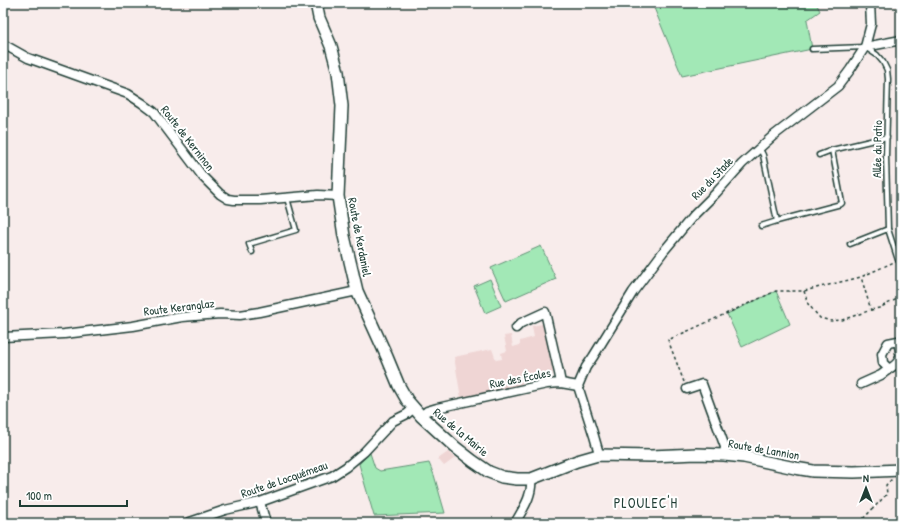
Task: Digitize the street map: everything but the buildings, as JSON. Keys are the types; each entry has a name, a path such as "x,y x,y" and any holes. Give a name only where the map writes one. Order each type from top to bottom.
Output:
{"street":[{"name":"Route de Kerdaniel","path":"316,3 319,18 331,46 338,72 342,106 338,196 344,236 357,291 399,386 407,400 418,412"},
{"name":"Rue du Stade","path":"578,386 586,367 633,292 663,252 693,216 742,164 773,136 838,86 865,47 871,24 870,3"},
{"path":"865,47 901,40"},
{"name":"Route de Kerninon","path":"3,44 28,58 128,94 142,103 154,112 203,177 220,194 228,199 260,200 318,195 338,196"},
{"name":"Route Keranglaz","path":"3,337 64,334 133,326 182,317 220,314 240,315 357,291"},
{"path":"516,328 521,323 545,312 560,373 561,383"},
{"path":"861,384 881,375 896,365 901,358 899,340 888,343 882,354 883,363 889,369"},
{"name":"Rue des Écoles","path":"418,412 547,384 561,383 578,386"},
{"path":"686,389 702,384 725,447 724,454"},
{"path":"578,386 594,436 598,455"},
{"name":"Rue de la Mairie","path":"418,412 473,462 489,472 502,477 517,479 531,478 598,455"},
{"name":"Route de Locquémeau","path":"187,523 225,510 260,502 332,476 364,452 393,421 407,414 418,412"},
{"name":"Route de Lannion","path":"598,455 651,456 724,454 813,471 854,472 901,470"},
{"path":"515,523 528,500 532,484 531,478"},
{"path":"260,502 266,523"}],"lane":[{"path":"812,49 865,47"},
{"name":"Allée du Patio","path":"865,47 877,55 887,70 886,156 888,229 898,260"},
{"path":"819,155 832,150 887,137"},
{"path":"760,148 763,155 777,221"},
{"path":"761,226 841,204 842,202 832,150"},
{"path":"252,252 249,244 296,230 287,198"},
{"path":"850,244 888,229"}],"path":[{"path":"686,389 668,340 776,291 804,291 861,277 898,260"},
{"path":"861,277 871,310"},
{"path":"804,291 808,304 820,318 831,321 842,320 879,308 897,299 901,290"},
{"path":"859,523 888,494 886,485 901,470"}],"shaded area":[{"path":"544,323 555,372 524,378 521,385 461,398 454,357 492,349 496,360 502,359 501,353 507,351 504,336 511,335 513,347 520,345 520,341 534,337 532,326"},
{"path":"448,452 455,458 444,466 438,459"}],"green space":[{"path":"652,3 816,3 820,11 807,20 812,49 682,76"},
{"path":"541,246 556,279 506,301 491,268"},
{"path":"490,279 501,306 485,313 474,286"},
{"path":"776,291 790,324 742,347 727,314"},
{"path":"370,453 375,468 380,471 429,463 445,513 374,516 359,464"}],"district":[{"name":"PLOULEC'H","path":"646,502"}]}
